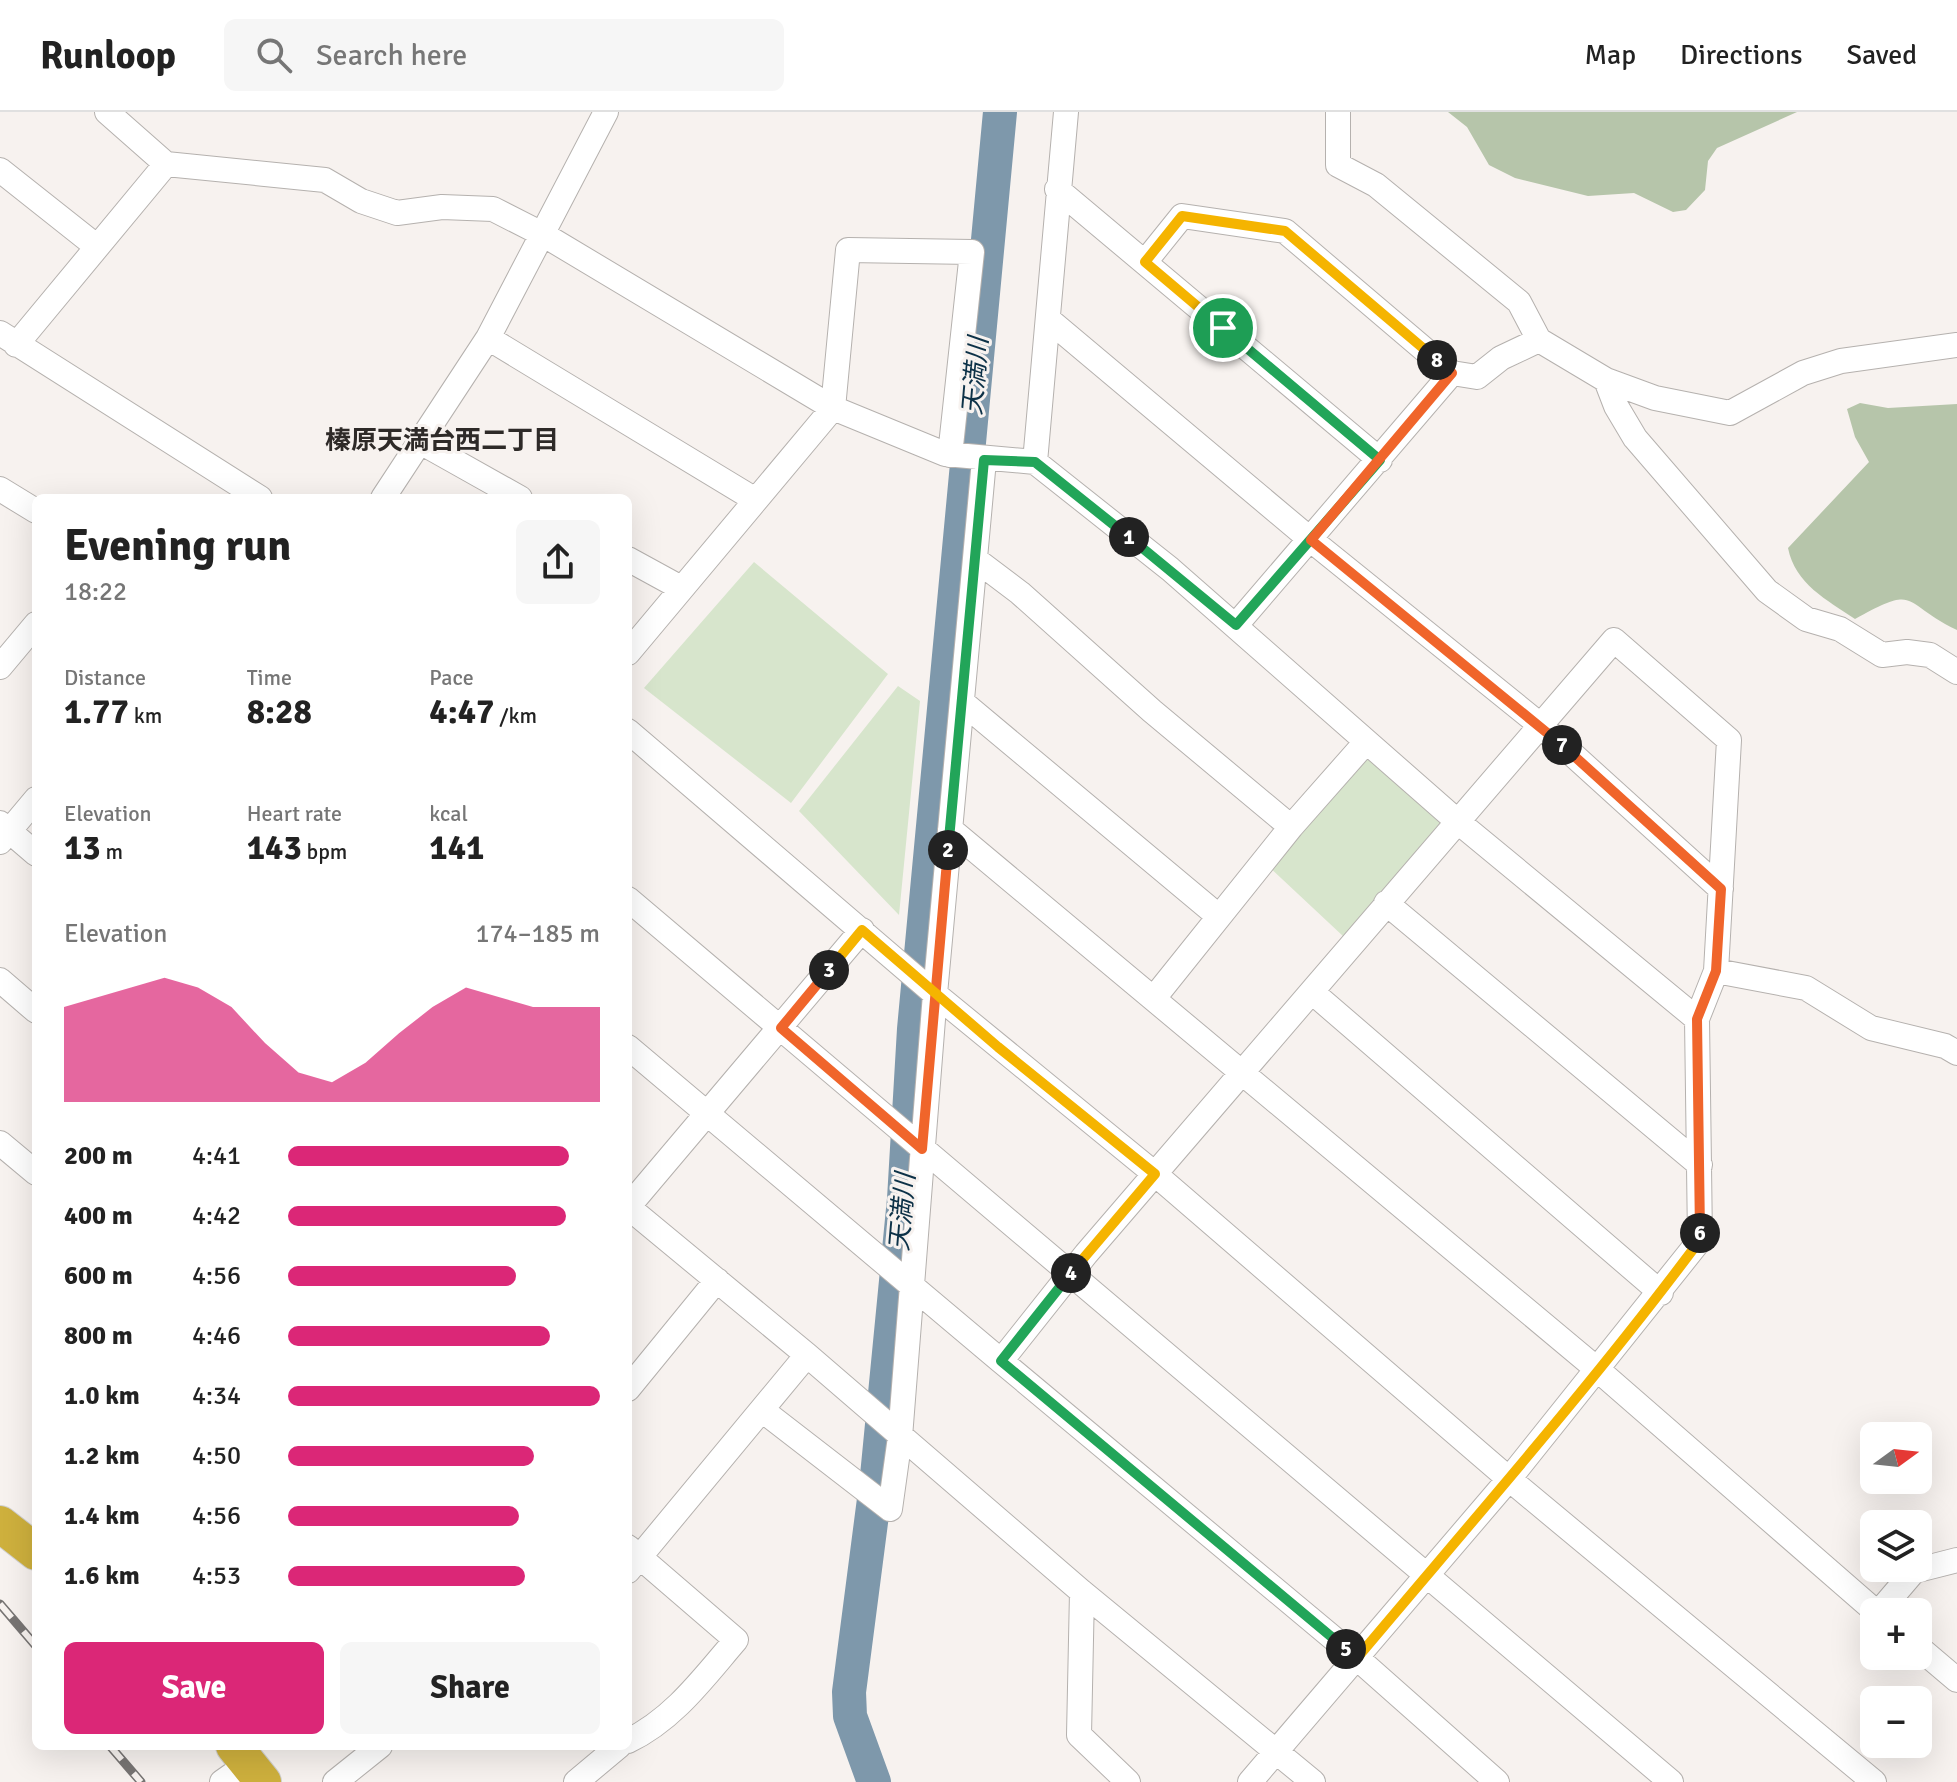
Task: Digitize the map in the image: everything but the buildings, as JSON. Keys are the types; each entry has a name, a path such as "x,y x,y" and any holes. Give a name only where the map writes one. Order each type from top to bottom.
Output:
{"highway":[{"path":"0,1524 32,1549"}],"street":[{"path":"107,112 166,164 325,180 361,201 397,213 442,207 493,209 544,235 833,408 950,455 1035,462 1236,625 1457,821 1697,1019"},
{"path":"386,494 488,338 606,112"},
{"path":"1035,462 1066,112"},
{"path":"1338,112 1338,165 1376,185 1519,302 1539,340 1606,380 1655,398 1730,413 1816,369 1841,361 1948,347 1957,324"},
{"path":"166,164 96,246 8,339 254,494"},
{"path":"0,170 96,246"},
{"path":"1057,189 1380,460"},
{"path":"1145,262 1182,216 1285,231 1452,373 1477,377 1501,358 1539,340"},
{"path":"632,648 833,408 848,250 972,252 950,455"},
{"path":"1049,320 1311,540 1539,724 1721,889"},
{"path":"488,338 754,499"},
{"path":"1236,625 1452,373"},
{"path":"1606,380 1616,406 1635,438 1767,591 1806,619 1840,629 1882,655 1907,652 1930,655 1957,672"},
{"path":"422,443 513,494"},
{"path":"762,1410 890,1509 900,1437 935,994 984,460"},
{"path":"1,491 32,509"},
{"path":"975,559 1020,593 1152,711 1291,827"},
{"path":"632,561 681,588"},
{"path":"0,667 32,629"},
{"path":"1001,1361 1155,1174 1614,640 1729,740 1716,971 1697,1019 1700,1240 1661,1293 1509,1479 1250,1782"},
{"path":"962,702 1217,915"},
{"path":"632,734 935,994 1155,1174 1509,1479 1874,1782"},
{"path":"1154,998 1217,915 1366,742"},
{"path":"32,803 3,832 32,851"},
{"path":"950,829 1598,1370 1862,1598"},
{"path":"632,902 1671,1782"},
{"path":"1386,903 1700,1165"},
{"path":"632,1202 862,930"},
{"path":"1716,971 1806,988 1871,1028 1945,1046 1957,1053"},
{"path":"0,980 32,1008"},
{"path":"1312,992 1661,1293"},
{"path":"632,1050 891,1267 911,1288 1357,1658 1497,1782"},
{"path":"0,1143 32,1170"},
{"path":"632,1210 807,1355 1082,1592 1313,1782"},
{"path":"632,1384 717,1280"},
{"path":"632,1739 653,1729 736,1640 632,1559 807,1355"},
{"path":"1890,1598 1914,1571 1957,1560"},
{"path":"1082,1592 1079,1735 1128,1782"},
{"path":"1932,1659 1957,1680"},
{"path":"335,1782 375,1750"},
{"path":"576,1782 614,1750"}],"green space":[{"path":"1448,112 1797,112 1717,148 1708,161 1705,190 1686,210 1673,212 1634,193 1588,196 1515,178 1489,165 1467,127"},
{"path":"1860,403 1888,408 1957,404 1957,630 1917,605 1901,600 1855,619 1814,590 1797,572 1792,561 1788,548 1869,462 1855,437 1847,409"},
{"path":"754,562 888,674 791,803 644,688"},
{"path":"898,686 920,701 899,915 799,811"},
{"path":"1367,755 1441,822 1344,937 1268,866"}],"waterway":[{"name":"天満川","path":"874,1782 850,1716 849,1692 877,1476 904,1199 914,1029 1000,112"}],"railway":[{"path":"0,1604 32,1641"},
{"path":"113,1750 141,1782"}],"district":[{"name":"榛原天満台西二丁目","path":"442,440"}],"route":[{"path":"1223,328 1145,262 1182,216 1285,231 1452,373 1380,460 1311,540 1539,724 1721,889 1716,971 1697,1019 1700,1240 1661,1293 1509,1479 1357,1658 1001,1361 1086,1254 1155,1174 998,1047 935,994 862,930 781,1028 922,1149 935,994 984,460 1035,462 1236,625 1380,460 1223,328"}]}
